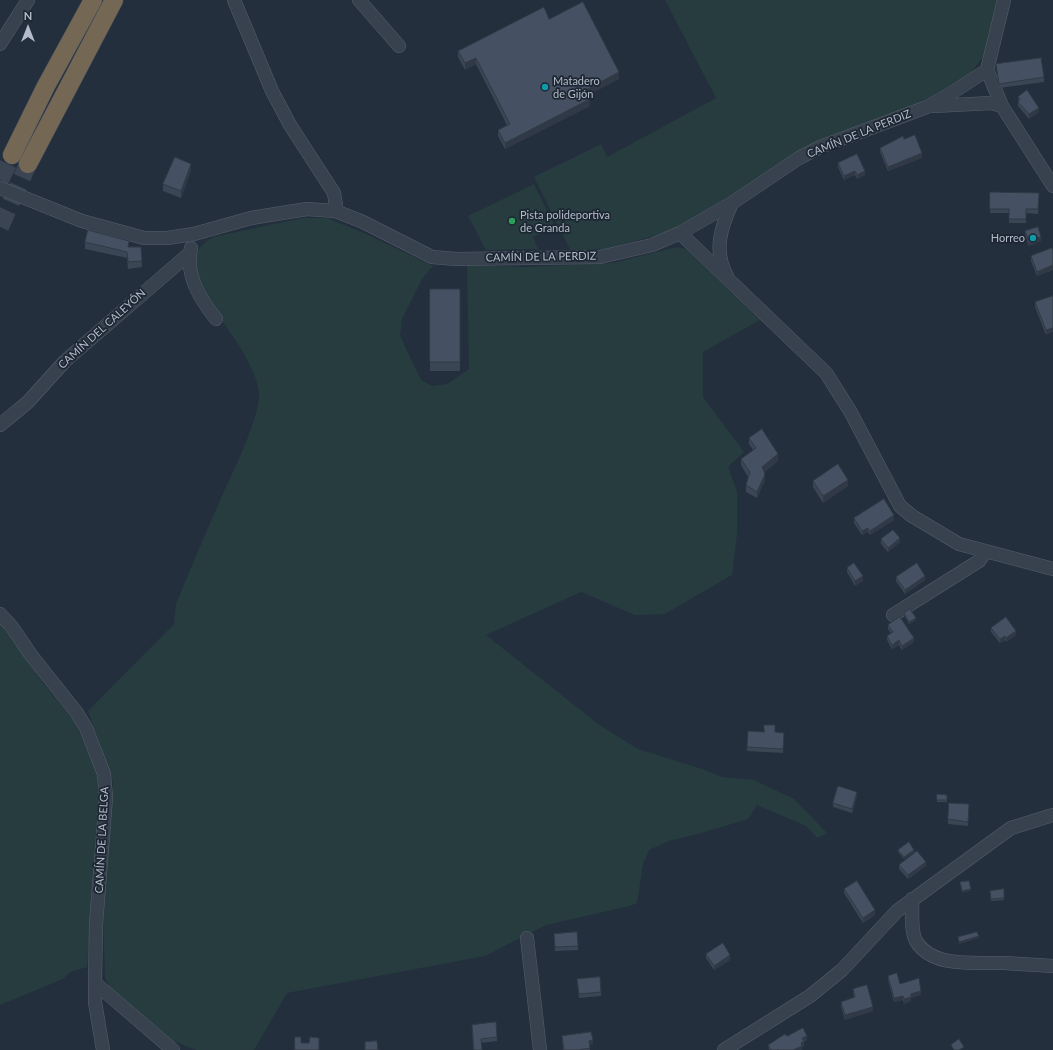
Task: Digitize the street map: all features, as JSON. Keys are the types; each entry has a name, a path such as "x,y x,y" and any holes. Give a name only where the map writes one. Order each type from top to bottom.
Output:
{"highway":[{"path":"12,155 46,86 93,0"},
{"path":"28,164 114,0"}],"street":[{"path":"0,44 28,0"},
{"path":"234,0 272,91 290,125 334,193 336,212"},
{"path":"359,0 399,46"},
{"path":"1004,0 987,70 1002,106 1053,186"},
{"name":"CAMÍN DE LA PERDIZ","path":"0,188 82,221 144,238 167,238 194,234 251,218 307,209 336,212 361,222 432,257 456,259 600,256 652,245 680,233 732,203 804,155 927,107 987,70"},
{"path":"927,107 991,103 1002,106"},
{"path":"730,281 724,271 720,258 719,242 723,224 732,203"},
{"path":"680,233 826,373 850,411 900,506 912,516 958,544 1053,569"},
{"path":"194,234 190,253 191,273 202,302 216,319"},
{"name":"CAMÍN DEL CALEYÓN","path":"0,425 28,402 64,361 190,253"},
{"path":"893,615 979,562 985,552"},
{"name":"CAMÍN DE LA BELGA","path":"0,614 12,627 31,655 77,713 86,728 104,774 106,797 96,924 95,983 98,1029 103,1050"},
{"path":"724,1050 741,1045 810,996 842,970 897,911 1011,828 1053,815"},
{"path":"912,899 913,932 915,940 929,954 947,960 966,963 1053,966"},
{"path":"527,938 540,1050"},
{"path":"95,983 173,1050"}],"green space":[{"path":"665,0 998,0 998,2 983,57 969,75 913,107 762,176 676,230 605,249 571,251 534,177 601,144 607,157 716,98"},
{"name":"Pista polideportiva de Granda","path":"534,184 555,227 533,237 538,249 486,250 468,216"},
{"path":"303,218 327,218 366,234 433,266 422,279 402,319 400,336 421,380 432,386 447,384 469,369 467,265 524,267 613,263 677,247 686,249 760,320 703,352 703,397 744,452 728,467 737,491 737,535 732,575 665,614 635,615 581,592 486,635 598,724 638,749 702,769 722,777 754,780 794,799 827,833 817,838 806,826 757,805 748,819 669,841 649,850 643,864 637,903 630,906 546,925 485,956 287,993 254,1050 197,1050 167,1039 114,993 105,978 103,912 113,783 88,711 174,624 176,604 244,448 255,417 259,393 256,379 250,364 205,291 196,267 198,250 213,237"},
{"path":"0,623 43,683 75,722 98,775 99,801 87,967 70,972 63,979 0,1005"}],"building":[{"name":"Matadero de Gijón","path":"583,2 619,72 586,90 590,99 505,143 498,130 510,124 476,58 465,63 458,51 544,7 549,19"},
{"path":"1041,58 1044,77 999,84 996,64"},
{"path":"1027,90 1039,108 1029,114 1018,102 1020,100 1018,97"},
{"path":"915,135 922,153 888,167 880,148 903,136 904,139"},
{"path":"857,154 865,171 857,175 855,171 844,176 838,163"},
{"path":"175,157 191,164 181,191 163,184"},
{"path":"990,192 1039,193 1038,209 1026,209 1026,219 1009,219 1009,209 990,209"},
{"path":"1038,227 1041,237 1029,241 1025,231"},
{"path":"88,230 129,241 128,247 141,247 142,261 128,262 127,252 85,242"},
{"path":"1052,248 1053,265 1037,272 1031,256"},
{"path":"430,289 460,289 460,362 430,362"},
{"path":"1053,296 1053,328 1046,330 1035,302"},
{"path":"762,429 778,454 762,467 765,474 757,492 746,485 750,472 741,459 756,448 749,438"},
{"path":"838,464 848,480 823,496 813,481"},
{"path":"884,499 894,515 870,531 868,528 862,531 854,518"},
{"path":"893,530 900,538 888,548 881,539"},
{"path":"854,563 863,576 855,581 847,568"},
{"path":"917,563 925,576 905,590 896,577"},
{"path":"910,609 916,618 909,622 904,613"},
{"path":"900,617 914,638 902,646 899,640 892,645 887,636 893,632 888,625"},
{"path":"1006,617 1016,631 1006,638 1005,636 1000,639 991,628"},
{"path":"764,725 775,725 775,732 784,733 783,749 747,747 748,731 764,732"},
{"path":"838,786 857,792 852,809 833,803"},
{"path":"937,794 947,795 947,800 937,800"},
{"path":"949,803 969,804 968,822 948,819"},
{"path":"909,842 914,850 904,857 898,850"},
{"path":"917,851 926,862 908,875 899,865"},
{"path":"857,881 875,910 863,918 844,889"},
{"path":"969,881 971,889 962,891 960,882"},
{"path":"1004,889 1004,898 991,899 990,891"},
{"path":"577,932 578,946 555,947 554,934"},
{"path":"977,932 979,936 959,942 958,937"},
{"path":"723,943 730,955 714,966 706,954"},
{"path":"897,973 900,984 919,978 921,991 911,994 911,997 904,999 903,996 894,998 888,976"},
{"path":"600,977 601,992 579,994 577,979"},
{"path":"867,985 873,1007 845,1015 841,1002 855,997 853,989"},
{"path":"496,1022 497,1037 481,1039 482,1050 474,1050 472,1025"},
{"path":"803,1028 807,1036 802,1038 804,1041 801,1043 802,1046 793,1050 771,1050 768,1045 785,1034 787,1036"},
{"path":"591,1032 593,1040 589,1041 590,1048 564,1050 562,1036"},
{"path":"295,1037 301,1037 301,1043 309,1043 310,1037 319,1038 319,1050 295,1050"},
{"path":"959,1039 964,1047 959,1050 954,1050 951,1045"},
{"path":"377,1041 378,1050 365,1050 365,1042"}],"tunnel":[{"path":"0,180 12,155"},
{"path":"0,227 28,164"}],"place":[{"name":"Matadero de Gijón","path":"545,87"},
{"name":"Pista polideportiva de Granda","path":"512,221"},
{"name":"Horreo","path":"1033,238"}]}
